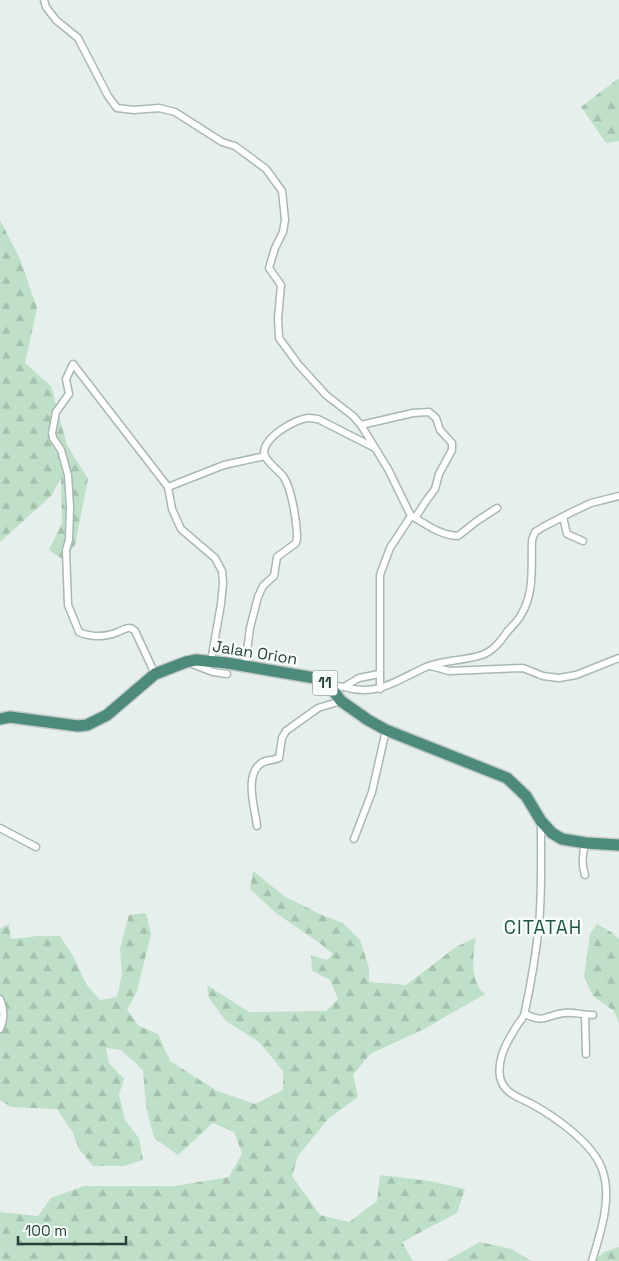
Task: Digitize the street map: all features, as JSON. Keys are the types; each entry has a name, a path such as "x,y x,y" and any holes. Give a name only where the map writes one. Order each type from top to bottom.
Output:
{"highway":[{"name":"Jalan Orion","path":"0,719 10,717 78,726 87,725 107,715 155,674 196,660 315,678 329,686 353,711 386,730 507,778 526,796 541,821 552,833 562,839 619,845"}],"street":[{"path":"44,0 46,7 56,20 78,38 108,96 117,108 134,110 159,108 175,112 222,142 235,146 266,170 273,178 282,191 284,213 283,232 275,248 269,268 281,286 278,318 279,338 298,364 326,395 353,416 361,425 376,448 413,517 436,531 450,536 458,536 497,508"},
{"path":"155,674 132,628 108,636 90,637 79,632 68,605 66,550 69,540 70,507 68,475 61,450 52,433 56,412 69,394 66,379 73,364 168,488 172,509 181,529 215,558 222,571 221,604 210,661"},
{"path":"361,425 413,413 429,412 436,418 440,430 452,443 452,450 435,489 390,548 380,576 380,689"},
{"path":"245,666 250,628 258,596 266,583 274,576 275,560 279,554 296,543 297,539 288,484 265,456 264,450 267,442 278,431 299,420 310,417 376,448"},
{"path":"168,488 224,464 265,456"},
{"path":"329,686 355,690 380,689 442,661 471,658 494,649 521,616 531,592 533,535 543,526 591,503 619,496"},
{"path":"563,517 567,534 583,541"},
{"path":"431,666 449,672 516,667 544,676 559,678 576,675 619,658"},
{"path":"186,662 200,668 226,674"},
{"path":"344,687 359,678 380,674"},
{"path":"257,826 250,786 251,776 254,771 263,762 278,758 282,738 286,731 318,708 341,700"},
{"path":"354,840 372,792 386,730"},
{"path":"541,821 539,925 525,1014 504,1049 500,1078 505,1088 512,1094 543,1110 574,1134 592,1152 601,1166 604,1174 604,1211 600,1235 592,1261"},
{"path":"0,828 36,847"},
{"path":"585,875 582,858 586,843"},
{"path":"0,998 4,1008 0,1029"},
{"path":"525,1014 539,1019 546,1019 557,1014 566,1013 593,1015"},
{"path":"585,1015 586,1054"}],"green space":[{"path":"619,78 619,141 606,143 581,107"},
{"path":"0,220 20,259 37,308 25,363 51,386 67,445 88,479 75,545 64,560 49,550 62,523 61,477 52,495 0,542"},
{"path":"253,871 284,896 343,923 360,940 369,968 369,982 406,985 456,947 476,937 473,960 474,975 480,989 485,994 424,1029 370,1054 353,1075 358,1097 328,1119 298,1156 292,1176 320,1215 349,1222 377,1201 380,1175 430,1181 465,1189 457,1213 402,1242 413,1261 0,1261 0,1212 38,1216 51,1198 84,1186 174,1186 229,1177 242,1153 234,1132 213,1123 178,1155 154,1138 146,1106 143,1070 121,1050 106,1048 109,1063 124,1079 119,1094 125,1120 139,1138 143,1160 124,1166 93,1166 79,1149 73,1133 57,1109 11,1107 0,1100 0,929 9,924 11,939 60,936 73,956 86,984 100,1000 117,997 122,975 120,949 129,915 146,913 151,934 137,991 127,1010 139,1026 158,1034 170,1061 217,1091 255,1104 283,1090 283,1071 259,1042 226,1021 209,998 207,985 249,1012 326,1011 338,999 330,980 312,971 311,955 327,960 333,954 276,913 250,889"},
{"path":"597,924 619,939 619,1023 614,1011 593,996 584,976 590,934"},
{"path":"480,1242 512,1249 531,1261 446,1261"},
{"path":"619,1247 619,1261 594,1261 604,1252"}],"district":[{"name":"CITATAH","path":"543,927"}]}
